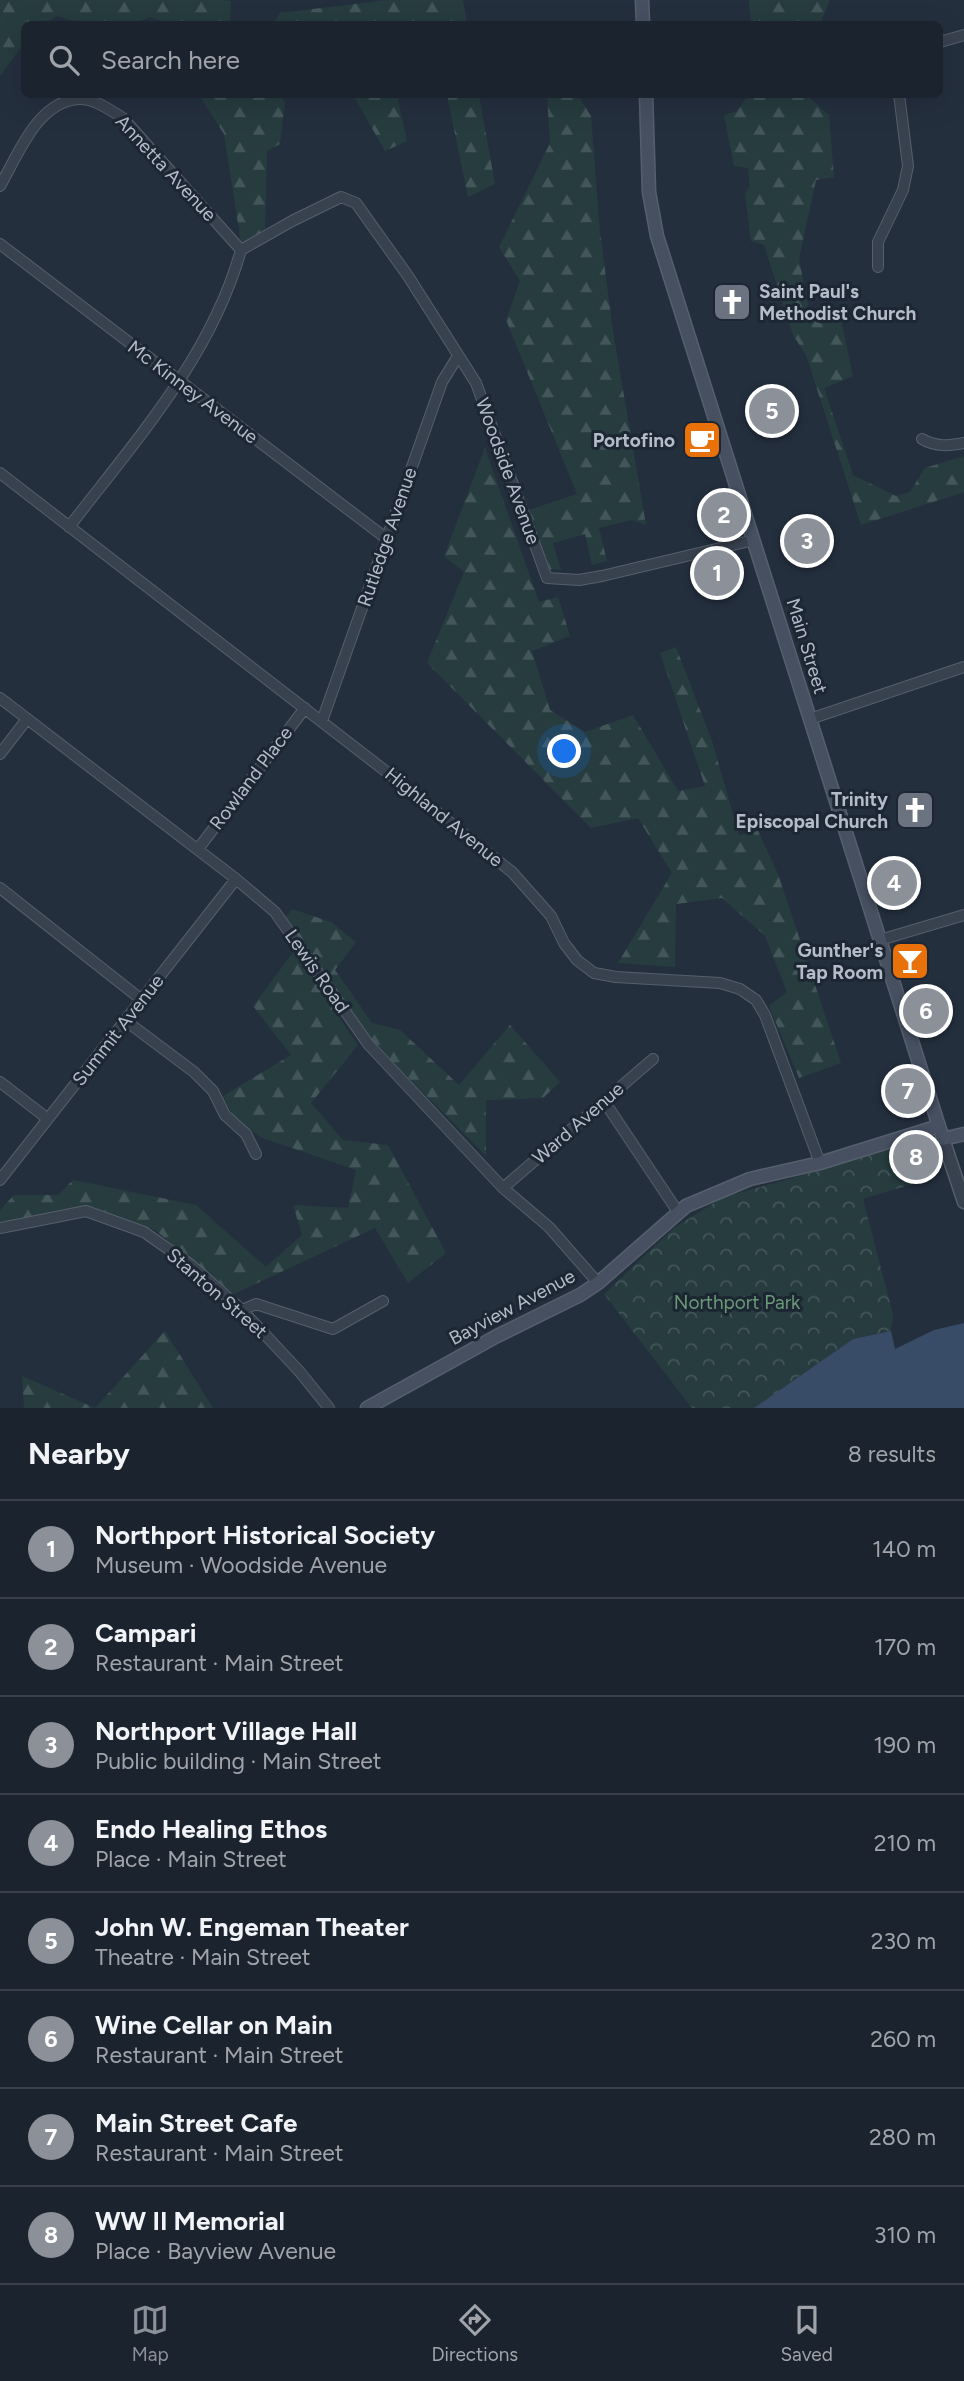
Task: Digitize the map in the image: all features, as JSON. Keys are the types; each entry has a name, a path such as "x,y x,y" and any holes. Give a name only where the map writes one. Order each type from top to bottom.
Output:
{"main road":[{"path":"642,0 643,21"},
{"name":"Main Street","path":"646,98 651,215 941,1133"},
{"name":"Bayview Avenue","path":"367,1408 598,1283 686,1206 750,1179 941,1133 964,1134"}],"street":[{"path":"943,41 964,35"},
{"path":"878,267 878,242 903,190 908,166 900,98"},
{"name":"Annetta Avenue","path":"0,186 34,128 46,114 60,104 80,99 104,105 123,118 242,250"},
{"name":"Woodside Avenue","path":"242,250 341,197 356,203 408,276 476,383 547,578 579,580 602,576 754,540"},
{"name":"Mc Kinney Avenue","path":"0,244 387,539"},
{"path":"69,527 180,383 222,307 232,285 242,250"},
{"name":"Rutledge Avenue","path":"322,721 442,382 458,356"},
{"path":"922,439 941,445 964,443"},
{"name":"Highland Avenue","path":"0,473 322,721 512,872 551,916 564,943 577,960 594,973 720,984 740,989 756,1000 765,1015 820,1163"},
{"path":"810,719 964,667"},
{"name":"Lewis Road","path":"0,698 198,849 275,912 369,1045 503,1188 549,1227 598,1283"},
{"name":"Rowland Place","path":"198,849 305,708"},
{"path":"0,754 27,719"},
{"name":"Summit Avenue","path":"0,1180 236,879"},
{"path":"0,888 142,1000"},
{"path":"880,940 964,915"},
{"path":"126,1021 194,1072 213,1091 225,1115 246,1134 256,1154"},
{"name":"Ward Avenue","path":"503,1188 653,1059"},
{"path":"0,1082 48,1119"},
{"path":"604,1101 678,1212"},
{"name":"Main Street","path":"941,1133 964,1202"},
{"name":"Stanton Street","path":"0,1228 86,1211 144,1232 191,1265 242,1310 299,1371 329,1408"},
{"path":"242,1310 256,1304 333,1329 383,1301"}],"green space":[{"path":"0,0 231,1 230,21 160,21 150,17 138,21 76,21 57,16 50,21 21,21 21,47 0,76"},
{"path":"387,0 463,0 466,21 275,21 280,13"},
{"path":"749,0 830,0 821,21 751,21"},
{"path":"201,98 282,98 285,102 280,144 267,151 265,233 241,243 224,134"},
{"path":"355,98 398,98 407,141 385,151"},
{"path":"448,98 480,98 495,184 468,197"},
{"path":"547,98 580,98 591,116 600,232 613,331 646,525 632,520 599,528 607,561 592,565 585,534 553,543 561,570 550,569 529,510 577,494 506,320 520,281 499,247 550,143"},
{"path":"746,98 810,98 829,115 834,177 816,180 799,259 809,309 840,315 853,376 824,388 853,475 896,496 910,492 925,468 964,456 964,492 861,525 806,355 793,335 764,245 751,241 745,193 750,186 748,168 734,166 724,115 737,111"},
{"path":"485,448 539,602 558,597 570,636 532,651 550,710 585,732 633,715 678,791 705,786 660,653 676,647 712,741 739,835 758,831 778,874 841,1063 799,1078 769,1006 787,992 765,936 722,898 676,904 675,967 618,963 672,873 638,818 591,828 427,663 464,572 444,556"},
{"path":"292,909 331,922 356,942 335,970 372,1023 400,1030 459,1085 510,1025 560,1082 543,1098 486,1100 486,1156 371,1040 286,917"},
{"path":"294,951 358,1045 311,1103 343,1140 388,1145 446,1253 408,1283 375,1228 234,1294 155,1230 93,1207 0,1222 0,1210 14,1195 58,1195 73,1180 196,1205 266,1267 302,1235 293,1205 348,1208 356,1170 260,1137 235,1119 223,1096 291,1055 253,1006"},
{"name":"Northport Park","path":"921,1139 932,1178 863,1199 893,1315 891,1331 853,1339 754,1408 692,1408 604,1294 675,1227 724,1197"},
{"path":"165,1331 213,1408 95,1408"},
{"path":"22,1376 95,1408 24,1408"}],"water":[{"path":"964,1323 964,1408 754,1408 853,1339 891,1331 895,1349 934,1330"}],"place":[{"name":"Saint Paul's Methodist Church","path":"732,302"},
{"name":"John W. Engeman Theater","path":"772,411"},
{"name":"Portofino","path":"702,440"},
{"name":"Campari","path":"724,515"},
{"name":"Northport Village Hall","path":"807,541"},
{"name":"Northport Historical Society","path":"717,573"},
{"name":"Trinity Episcopal Church","path":"915,810"},
{"name":"Endo Healing Ethos","path":"894,883"},
{"name":"Gunther's Tap Room","path":"910,961"},
{"name":"Wine Cellar on Main","path":"926,1011"},
{"name":"Main Street Cafe","path":"908,1091"},
{"name":"WW II Memorial","path":"916,1157"}]}
